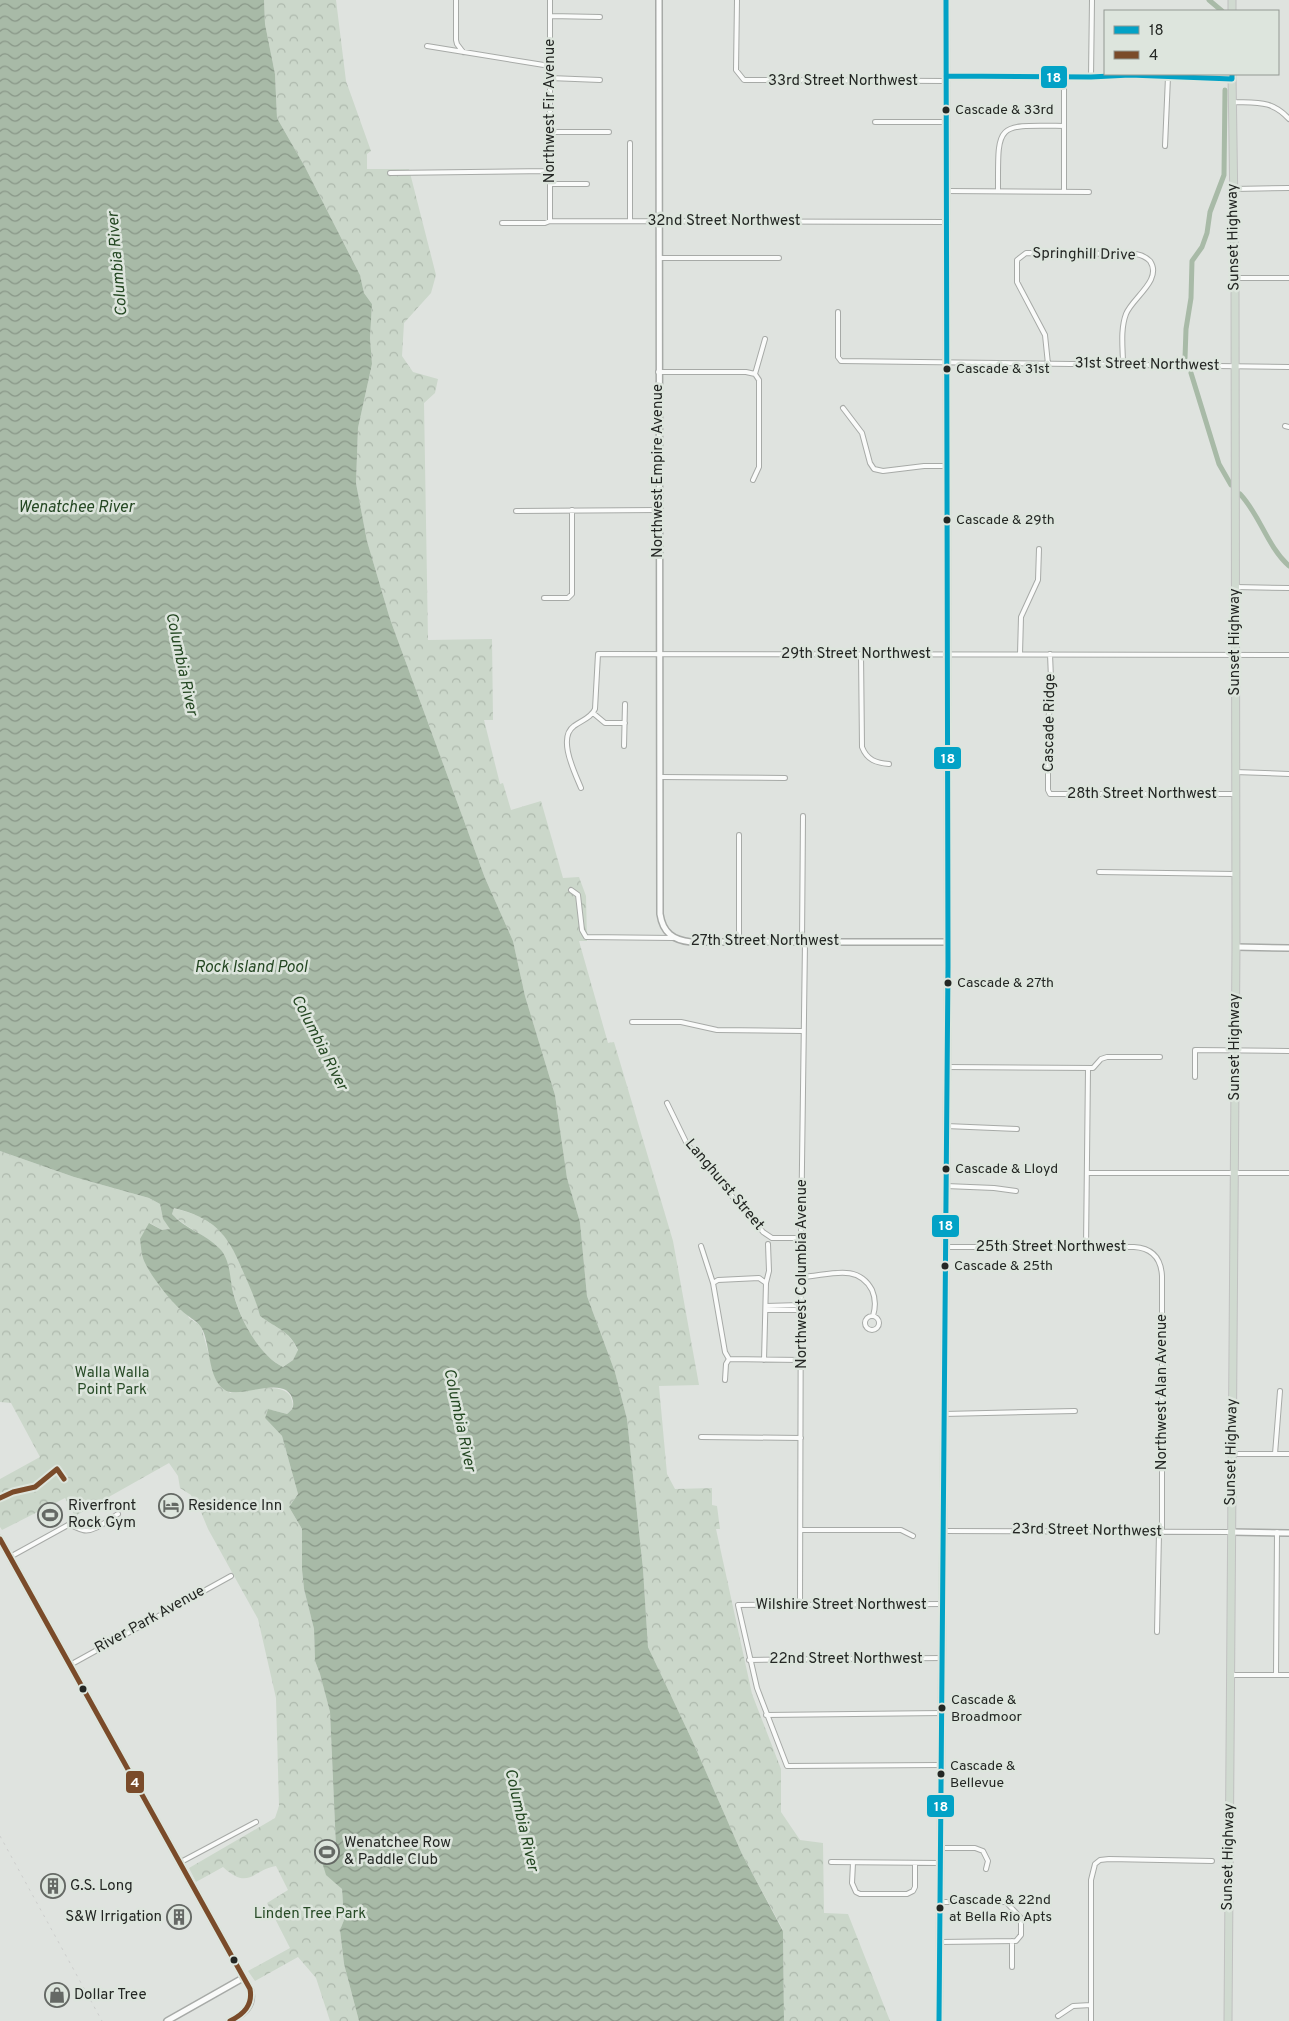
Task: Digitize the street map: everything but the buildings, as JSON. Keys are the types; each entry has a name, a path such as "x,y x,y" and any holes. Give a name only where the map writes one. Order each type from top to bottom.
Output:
{"highway":[{"name":"Sunset Highway","path":"1228,2021 1236,947 1235,278 1232,76"}],"street":[{"path":"456,0 456,40 465,53"},
{"name":"Northwest Fir Avenue","path":"550,0 550,221"},
{"name":"Northwest Empire Avenue","path":"658,0 660,914 664,929 673,938"},
{"name":"33rd Street Northwest","path":"737,0 736,70 741,79 748,81 1162,75 1168,77 1232,76"},
{"path":"939,2021 944,1604 948,942 946,0"},
{"path":"1091,77 1092,0"},
{"path":"550,16 600,17"},
{"path":"426,46 550,66"},
{"path":"1064,77 1064,192"},
{"path":"1165,146 1168,77"},
{"path":"550,78 600,80"},
{"path":"1233,102 1272,105 1281,110 1289,119"},
{"path":"875,122 946,122"},
{"path":"998,191 998,147 1001,135 1008,129 1020,126 1064,126"},
{"path":"550,132 609,132"},
{"path":"630,143 630,221"},
{"path":"390,173 550,171"},
{"path":"550,184 586,184"},
{"path":"1234,189 1289,188"},
{"path":"946,191 1089,192"},
{"name":"32nd Street Northwest","path":"502,223 545,223 550,221 946,222"},
{"name":"Springhill Drive","path":"1048,364 1045,335 1018,282 1017,260 1026,254 1136,254 1149,260 1153,268 1151,280 1130,306 1124,322 1123,365"},
{"path":"659,258 779,258"},
{"path":"1235,278 1289,278"},
{"name":"31st Street Northwest","path":"838,312 838,357 841,361 1289,367"},
{"path":"755,374 765,339"},
{"path":"658,372 746,372 755,374 759,380 759,467 753,480"},
{"path":"844,408 862,433 870,463 874,469 882,471 924,466 947,466"},
{"path":"544,598 568,598 572,594 572,510"},
{"path":"516,511 658,510"},
{"path":"1020,654 1021,617 1038,580 1039,549"},
{"path":"1235,587 1289,588"},
{"name":"29th Street Northwest","path":"593,713 597,703 598,654 948,653 1289,655"},
{"path":"861,654 862,747 869,759 882,764 890,764"},
{"name":"Cascade Ridge","path":"1049,792 1048,718 1052,702 1050,654"},
{"path":"624,746 625,704"},
{"path":"581,788 567,750 567,738 571,728 593,713 605,723 625,724"},
{"path":"1235,772 1289,774"},
{"path":"660,777 785,778"},
{"name":"28th Street Northwest","path":"1049,792 1053,795 1235,794"},
{"name":"Northwest Columbia Avenue","path":"800,1605 803,816"},
{"path":"738,942 739,835"},
{"path":"1099,872 1235,874"},
{"name":"27th Street Northwest","path":"571,890 578,895 584,935 590,937 673,938 691,942 948,942"},
{"path":"1236,947 1289,948"},
{"path":"632,1022 681,1022 718,1030 803,1031"},
{"path":"1195,1077 1195,1050 1289,1051"},
{"path":"946,1067 1088,1069 1093,1068 1101,1059 1107,1057 1160,1057"},
{"path":"1086,1247 1088,1069"},
{"name":"Langhurst Street","path":"667,1103 687,1144 715,1173 726,1190 763,1232 772,1238 801,1238"},
{"path":"946,1126 1017,1129"},
{"path":"1087,1172 1289,1174"},
{"path":"946,1186 1016,1191"},
{"path":"764,1360 766,1283 769,1271 768,1244"},
{"path":"701,1246 713,1283 725,1352 729,1359"},
{"name":"25th Street Northwest","path":"946,1247 1140,1247 1154,1254"},
{"name":"Northwest Alan Avenue","path":"1154,1254 1160,1262 1162,1276 1160,1532 1157,1632"},
{"path":"800,1277 816,1277 837,1272 848,1272 857,1275 870,1286 874,1295 876,1304 873,1316"},
{"path":"713,1283 718,1280 759,1278 766,1283"},
{"path":"766,1308 800,1308"},
{"path":"729,1359 801,1360"},
{"path":"725,1380 726,1364 729,1359"},
{"path":"1275,1454 1280,1392"},
{"path":"944,1414 1075,1411"},
{"path":"701,1437 801,1438"},
{"path":"1232,1454 1289,1454"},
{"path":"10,1557 68,1525 88,1531 118,1514"},
{"path":"801,1530 901,1530 913,1536"},
{"name":"23rd Street Northwest","path":"944,1531 1231,1532"},
{"path":"1231,1532 1289,1532"},
{"path":"1276,1675 1277,1532"},
{"path":"0,1539 251,1994 250,2003 245,2011 230,2021"},
{"name":"River Park Avenue","path":"70,1665 231,1576"},
{"name":"Wilshire Street Northwest","path":"749,1660 738,1605 944,1604"},
{"name":"22nd Street Northwest","path":"749,1660 943,1658"},
{"path":"749,1660 766,1715 786,1766 941,1766"},
{"path":"1230,1675 1289,1675"},
{"path":"766,1715 942,1713"},
{"path":"179,1863 256,1822"},
{"path":"940,1848 975,1848 983,1851 988,1861 986,1869"},
{"path":"1091,2021 1091,1880 1094,1864 1104,1860 1212,1861"},
{"path":"831,1862 940,1863"},
{"path":"853,1862 852,1883 856,1892 860,1894 907,1894 913,1891 915,1887 915,1863"},
{"path":"940,1902 1006,1902 1021,1918 1020,1935 1016,1941 940,1942"},
{"path":"1012,1941 1012,1967"},
{"path":"167,2021 243,1978"},
{"path":"1058,2016 1073,2006 1091,2004"}],"green space":[{"path":"264,0 336,0 346,81 371,151 367,154 367,169 409,169 436,275 431,293 404,323 402,356 413,372 438,379 435,393 424,403 428,640 492,639 493,720 484,720 500,784 503,783 511,810 541,801 563,878 579,877 586,896 587,941 579,941 608,1043 614,1042 673,1241 699,1385 659,1386 667,1474 675,1489 712,1488 712,1505 717,1506 720,1529 716,1529 752,1694 781,1769 781,1812 800,1840 823,1843 824,1913 848,1914 890,2021 784,2021 783,1930 742,1854 692,1740 648,1647 643,1569 627,1419 615,1372 587,1296 580,1222 567,1178 555,1095 525,996 513,941 485,878 390,619 367,541 356,483 358,428 372,364 370,338 372,304 364,293 360,275 305,167 277,118 275,74 265,24"},
{"name":"Walla Walla Point Park","path":"0,1151 74,1177 149,1198 160,1204 163,1219 171,1229 162,1230 150,1223 189,1318 201,1326 215,1377 230,1393 275,1388 289,1394 292,1401 292,1408 287,1414 268,1409 265,1418 282,1436 298,1494 289,1507 302,1529 302,1570 304,1589 314,1629 315,1661 330,1712 336,1849 332,1854 327,1875 342,1889 344,1920 340,1930 344,1964 359,2021 330,2021 316,1978 298,1957 255,1981 248,1971 290,1948 267,1903 288,1890 276,1866 245,1878 239,1878 223,1867 196,1882 189,1868 275,1818 279,1806 276,1698 258,1619 208,1529 201,1512 194,1505 191,1495 180,1488 178,1476 169,1463 75,1516 65,1498 2,1530 0,1527 0,1479 40,1457 11,1403 0,1402"},
{"path":"174,1208 210,1222 228,1240 248,1278 260,1316 287,1334 295,1344 298,1351 293,1360 283,1367 273,1361 257,1344 240,1314 221,1251 212,1242 177,1219 172,1214"}],"water":[{"name":"Rock Island Pool","path":"0,0 264,0 265,24 275,74 277,118 305,167 360,275 364,293 372,304 370,338 372,364 358,428 356,483 367,541 390,619 485,878 513,941 525,996 555,1095 567,1178 580,1222 587,1296 615,1372 627,1419 643,1569 648,1647 692,1740 742,1854 783,1931 784,2021 359,2021 344,1964 340,1930 344,1920 342,1889 326,1875 322,1862 336,1848 330,1712 315,1661 314,1629 304,1589 302,1570 302,1529 289,1507 298,1494 282,1436 265,1418 268,1409 287,1414 292,1409 293,1401 289,1393 282,1388 273,1387 232,1392 225,1390 219,1385 212,1369 201,1327 165,1293 149,1271 143,1258 140,1239 149,1223 162,1230 170,1229 163,1219 160,1204 149,1198 74,1177 0,1151","holes":["174,1208 209,1222 224,1237 236,1256 260,1316 291,1338 298,1350 293,1360 283,1367 265,1354 250,1334 235,1299 225,1256 214,1243 183,1224 172,1214"]}],"waterway":[{"path":"1209,0 1221,10"},
{"path":"1185,358 1186,329 1191,298 1192,261 1202,247 1207,233 1210,212 1224,175 1225,90"},
{"path":"1191,373 1219,464 1231,485"},
{"path":"1240,494 1253,511 1281,558 1289,566"}],"railway":[{"path":"0,1836 102,2021"}],"transit line":[{"name":"18","path":"939,2021 948,966 946,0"},
{"name":"18","path":"946,76 1091,77 1130,75"},
{"name":"18","path":"1130,75 1232,79 1232,75"},
{"name":"4","path":"0,1498 13,1492 35,1487 57,1469 64,1479"},
{"name":"4","path":"0,1539 250,1989 249,2004 243,2012 230,2021"}],"place":[{"name":"Cascade & 33rd","path":"946,110"},
{"name":"Cascade & 31st","path":"947,369"},
{"name":"Cascade & 29th","path":"947,520"},
{"name":"Cascade & 27th","path":"948,983"},
{"name":"Cascade & Lloyd","path":"946,1169"},
{"name":"Cascade & 25th","path":"945,1266"},
{"name":"Residence Inn","path":"171,1506"},
{"name":"Riverfront Rock Gym","path":"50,1515"},
{"name":"Cascade & Broadmoor","path":"942,1708"},
{"name":"Cascade & Bellevue","path":"941,1774"},
{"name":"Wenatchee Row & Paddle Club","path":"327,1852"},
{"name":"G.S. Long","path":"53,1886"},
{"name":"Cascade & 22nd at Bella Rio Apts","path":"940,1908"},
{"name":"S&W Irrigation","path":"179,1917"},
{"name":"Dollar Tree","path":"57,1995"}],"water label":[{"name":"Columbia River","path":"118,264"},
{"name":"Wenatchee River","path":"76,508"},
{"name":"Columbia River","path":"181,664"},
{"name":"Columbia River","path":"319,1043"},
{"name":"Columbia River","path":"459,1420"},
{"name":"Columbia River","path":"521,1820"}],"park label":[{"name":"Linden Tree Park","path":"310,1914"}]}
